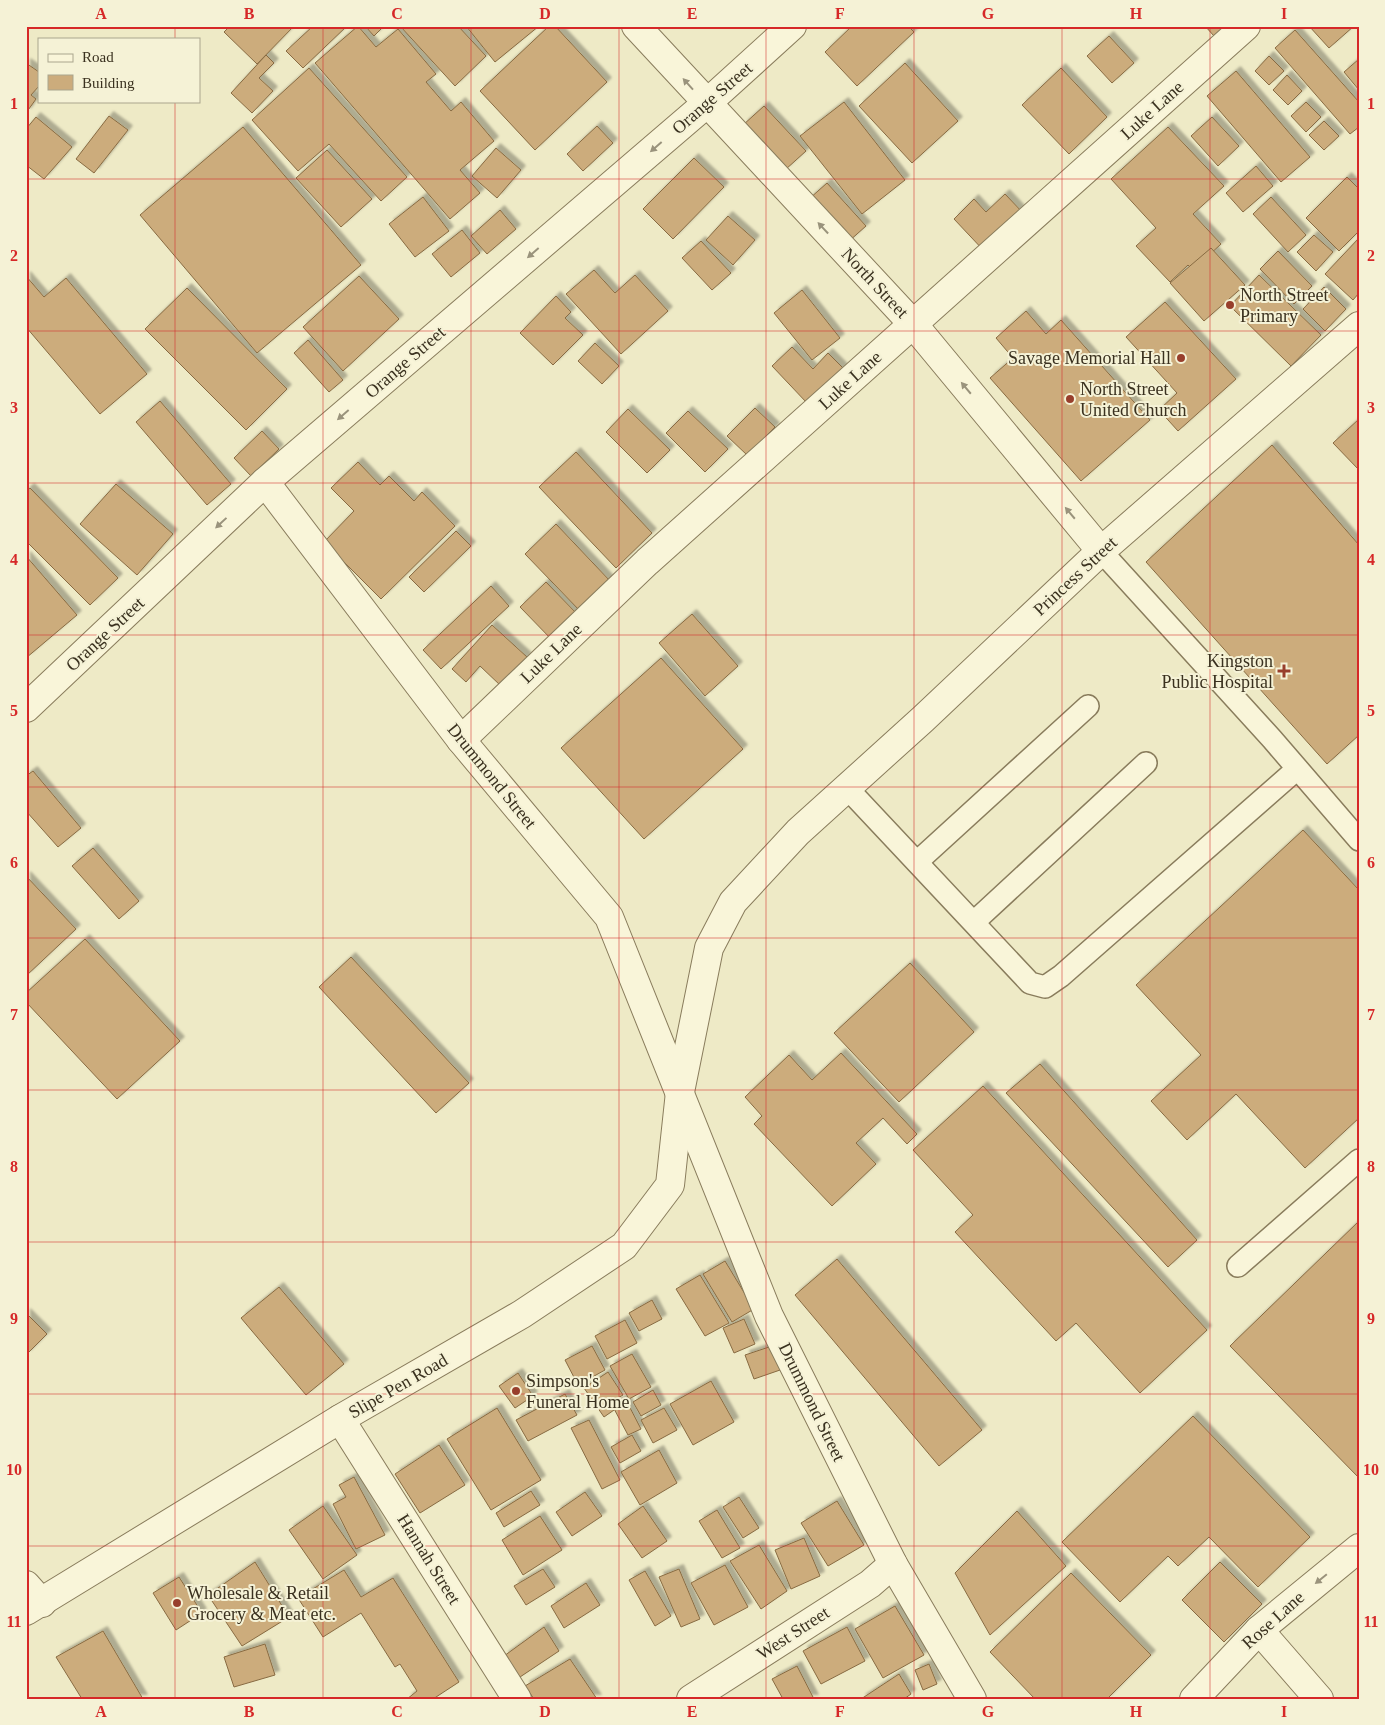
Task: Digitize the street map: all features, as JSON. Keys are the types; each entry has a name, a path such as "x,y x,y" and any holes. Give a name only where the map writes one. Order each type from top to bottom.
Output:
{"street":[{"name":"North Street","path":"636,26 706,104 912,324 1102,551"},
{"name":"Orange Street","path":"26,708 265,482 706,104 792,26"},
{"name":"Luke Lane","path":"461,740 647,562 1246,26"},
{"name":"Princess Street","path":"680,1092 709,948 733,902 798,832 1102,551 1359,326"},
{"name":"Drummond Street","path":"265,482 461,740 609,917 770,1316 892,1564 972,1699"},
{"name":"Slipe Pen Road","path":"32,1599 522,1314 624,1246 670,1185 680,1092"},
{"name":"Hannah Street","path":"340,1419 517,1699"},
{"name":"Rose Lane","path":"1194,1699 1259,1630 1359,1548"},
{"name":"West Street","path":"691,1699 870,1584 892,1564"},
{"path":"1259,1630 1319,1699"}],"lane":[{"path":"1102,551 1359,840"},
{"path":"918,862 1088,706"},
{"path":"974,922 1146,763"},
{"path":"847,788 1030,983 1045,987 1061,976 1297,769"},
{"path":"1238,1266 1359,1160"}],"building":[{"path":"230,26 294,26 257,64 224,32"},
{"path":"313,26 347,26 303,68 286,51"},
{"path":"358,26 376,47 398,29 436,74 426,82 451,111 461,102 494,141 460,170 480,193 450,219 315,63"},
{"path":"365,26 384,26 374,36"},
{"path":"400,26 458,26 486,56 455,86"},
{"path":"466,26 539,26 495,62"},
{"path":"549,26 555,26 607,82 535,150 480,91"},
{"path":"852,26 908,26 914,32 857,86 825,52"},
{"path":"1205,26 1225,26 1214,36"},
{"path":"1309,26 1354,26 1329,48"},
{"path":"1295,30 1359,102 1359,127 1350,134 1275,48"},
{"path":"1109,36 1134,63 1112,83 1087,56"},
{"path":"266,55 274,63 259,78 273,91 252,113 231,93"},
{"path":"1269,56 1284,71 1269,85 1255,71"},
{"path":"1359,59 1359,90 1344,72"},
{"path":"26,63 38,71 38,87 31,95 36,99 26,113"},
{"path":"905,63 958,121 912,163 859,106"},
{"path":"309,68 407,177 381,201 329,144 298,171 252,120"},
{"path":"1061,68 1107,117 1069,154 1022,105"},
{"path":"1236,71 1310,157 1281,182 1207,96"},
{"path":"1287,75 1302,91 1288,105 1273,90"},
{"path":"844,102 905,180 862,214 800,136"},
{"path":"1306,102 1321,117 1306,132 1291,116"},
{"path":"764,106 806,151 785,170 743,125"},
{"path":"109,116 128,130 94,173 76,159"},
{"path":"36,117 72,147 44,179 26,165 26,129"},
{"path":"1212,117 1239,146 1218,166 1191,136"},
{"path":"1324,121 1339,136 1324,150 1309,135"},
{"path":"597,126 613,143 583,171 567,154"},
{"path":"243,127 361,265 257,353 140,215"},
{"path":"1168,127 1224,186 1193,214 1221,244 1193,270 1188,265 1170,282 1136,246 1156,228 1111,179"},
{"path":"496,148 521,170 497,198 472,176"},
{"path":"327,150 372,199 341,227 296,178"},
{"path":"694,158 724,187 673,239 643,209"},
{"path":"1256,166 1273,186 1243,212 1226,193"},
{"path":"1347,177 1359,189 1359,231 1339,251 1306,218"},
{"path":"827,183 866,226 848,242 809,199"},
{"path":"1005,194 1025,215 986,253 954,219 974,199 986,212"},
{"path":"423,197 449,231 415,257 389,224"},
{"path":"1271,197 1306,235 1288,252 1253,214"},
{"path":"500,210 516,229 487,254 471,236"},
{"path":"728,216 755,240 733,265 706,240"},
{"path":"462,230 480,253 451,277 432,254"},
{"path":"1314,235 1333,252 1316,271 1297,252"},
{"path":"1359,238 1359,293 1353,300 1325,274"},
{"path":"701,241 731,273 712,290 682,258"},
{"path":"1211,248 1245,285 1204,321 1170,283"},
{"path":"1278,251 1312,286 1294,304 1260,269"},
{"path":"594,270 615,293 635,275 668,311 621,354 566,294"},
{"path":"1259,275 1321,335 1291,366 1230,306"},
{"path":"26,276 44,297 66,278 147,374 100,414 26,327"},
{"path":"359,276 399,319 343,371 303,327"},
{"path":"1324,287 1346,309 1325,331 1303,309"},
{"path":"187,288 287,389 246,430 145,329"},
{"path":"802,290 840,338 812,360 774,313"},
{"path":"556,296 571,312 565,318 583,335 553,365 520,333"},
{"name":"Savage Memorial Hall","path":"1165,302 1236,379 1178,431 1159,410 1177,393 1126,337"},
{"name":"North Street United Church","path":"1026,311 1046,334 1061,320 1150,420 1081,481 990,378 1013,358 996,338"},
{"path":"308,340 343,380 329,392 294,353"},
{"path":"595,343 619,366 602,384 578,361"},
{"path":"792,347 813,369 828,353 843,368 807,403 772,366"},
{"path":"160,401 231,484 207,505 136,422"},
{"path":"755,408 775,427 747,455 727,436"},
{"path":"628,409 670,450 647,473 606,432"},
{"path":"688,411 728,449 705,472 666,433"},
{"path":"1359,419 1359,470 1333,443"},
{"path":"262,431 279,449 251,476 234,458"},
{"name":"Kingston Public Hospital","path":"1272,445 1359,545 1359,735 1327,764 1146,562"},
{"path":"576,452 652,533 616,568 539,487"},
{"path":"358,462 380,485 389,476 414,501 422,492 455,526 381,599 324,542 354,511 331,488"},
{"path":"116,484 173,534 137,575 80,524"},
{"path":"30,488 118,578 90,605 26,541 26,491"},
{"path":"556,524 611,582 580,611 525,554"},
{"path":"456,531 471,546 424,592 409,577"},
{"path":"26,556 77,615 26,658"},
{"path":"546,582 580,617 554,642 520,607"},
{"path":"491,586 509,606 441,669 423,650"},
{"path":"692,614 738,666 705,696 659,643"},
{"path":"492,625 527,657 501,686 480,666 466,682 452,669"},
{"path":"661,658 743,749 644,839 561,748"},
{"path":"33,771 81,828 58,847 26,811 26,776"},
{"path":"1303,830 1359,890 1359,1118 1305,1168 1236,1094 1187,1140 1151,1101 1201,1055 1136,985"},
{"path":"93,848 139,901 119,919 72,866"},
{"path":"26,876 76,929 26,976"},
{"path":"85,939 180,1041 117,1099 26,1002 26,993"},
{"path":"351,957 469,1083 436,1113 319,987"},
{"path":"910,963 974,1032 899,1102 834,1033"},
{"path":"841,1053 917,1134 907,1144 883,1118 856,1143 876,1164 832,1206 754,1124 762,1116 745,1097 789,1055 812,1080"},
{"path":"1040,1064 1197,1240 1168,1267 1006,1093"},
{"path":"983,1086 1207,1330 1140,1393 1076,1323 1056,1341 955,1232 973,1215 913,1150"},
{"path":"1359,1221 1359,1478 1230,1346"},
{"path":"837,1259 982,1430 939,1466 795,1295"},
{"path":"725,1261 754,1309 732,1322 703,1274"},
{"path":"700,1275 729,1323 705,1336 676,1289"},
{"path":"279,1287 344,1364 306,1395 241,1318"},
{"path":"652,1300 662,1319 639,1331 629,1313"},
{"path":"26,1313 47,1334 26,1355"},
{"path":"744,1319 755,1344 734,1353 723,1328"},
{"path":"625,1320 637,1343 607,1359 595,1336"},
{"path":"775,1345 783,1369 754,1379 745,1355"},
{"path":"592,1346 605,1370 578,1385 565,1360"},
{"path":"632,1354 651,1387 629,1399 610,1366"},
{"path":"608,1372 623,1395 609,1403 614,1410 604,1417 584,1388"},
{"name":"Simpson's Funeral Home","path":"518,1373 533,1396 515,1408 499,1386"},
{"path":"711,1381 734,1422 693,1445 670,1404"},
{"path":"653,1390 661,1405 641,1416 633,1402"},
{"path":"565,1394 577,1415 528,1441 516,1420"},
{"path":"625,1398 641,1429 628,1435 612,1405"},
{"path":"497,1408 541,1480 491,1510 447,1439"},
{"path":"664,1408 677,1430 653,1443 641,1420"},
{"path":"1193,1416 1310,1537 1258,1587 1209,1537 1178,1566 1168,1556 1120,1602 1062,1542"},
{"path":"589,1420 620,1480 602,1489 571,1428"},
{"path":"632,1435 641,1451 620,1463 611,1447"},
{"path":"439,1445 465,1485 420,1513 395,1474"},
{"path":"659,1450 677,1483 640,1505 621,1472"},
{"path":"354,1477 385,1535 356,1549 333,1504 346,1497 339,1485"},
{"path":"531,1491 540,1505 504,1527 496,1513"},
{"path":"585,1492 602,1516 572,1536 556,1512"},
{"path":"739,1497 759,1528 743,1538 723,1507"},
{"path":"837,1501 864,1545 828,1566 801,1523"},
{"path":"323,1506 357,1555 323,1579 289,1530"},
{"path":"643,1506 667,1541 642,1558 618,1524"},
{"path":"717,1510 740,1548 722,1558 699,1521"},
{"path":"1017,1511 1066,1566 990,1635 955,1573"},
{"path":"540,1516 562,1550 523,1575 502,1540"},
{"path":"804,1538 820,1576 791,1589 775,1550"},
{"path":"759,1545 787,1591 761,1609 730,1561"},
{"path":"255,1562 289,1617 242,1646 208,1595"},
{"path":"1220,1562 1262,1604 1224,1642 1182,1600"},
{"path":"725,1565 748,1607 714,1625 691,1583"},
{"path":"543,1569 555,1587 526,1605 514,1586"},
{"path":"679,1569 700,1619 681,1627 659,1577"},
{"path":"344,1570 361,1597 393,1578 459,1682 433,1699 407,1699 417,1691 400,1664 395,1667 361,1613 323,1637 298,1598"},
{"path":"645,1571 671,1616 655,1626 629,1580"},
{"path":"1071,1573 1151,1655 1107,1699 1035,1699 990,1652"},
{"name":"Wholesale & Retail Grocery & Meat etc.","path":"179,1577 202,1613 176,1630 153,1593"},
{"path":"586,1583 600,1605 564,1628 551,1606"},
{"path":"895,1606 924,1655 883,1678 855,1629"},
{"path":"544,1627 559,1651 517,1679 504,1656"},
{"path":"847,1627 865,1661 821,1684 803,1651"},
{"path":"103,1631 143,1699 82,1699 56,1657"},
{"path":"265,1644 275,1675 234,1687 224,1657"},
{"path":"570,1659 597,1699 534,1699 525,1686"},
{"path":"929,1664 937,1684 923,1690 915,1670"},
{"path":"797,1666 814,1699 783,1699 772,1679"},
{"path":"899,1674 911,1694 904,1699 861,1699"}],"place":[{"name":"North Street Primary","path":"1230,305"},
{"name":"Savage Memorial Hall","path":"1181,358"},
{"name":"North Street United Church","path":"1070,399"},
{"name":"Kingston Public Hospital","path":"1284,671"},
{"name":"Simpson's Funeral Home","path":"516,1391"},
{"name":"Wholesale & Retail Grocery & Meat etc.","path":"177,1603"}]}
